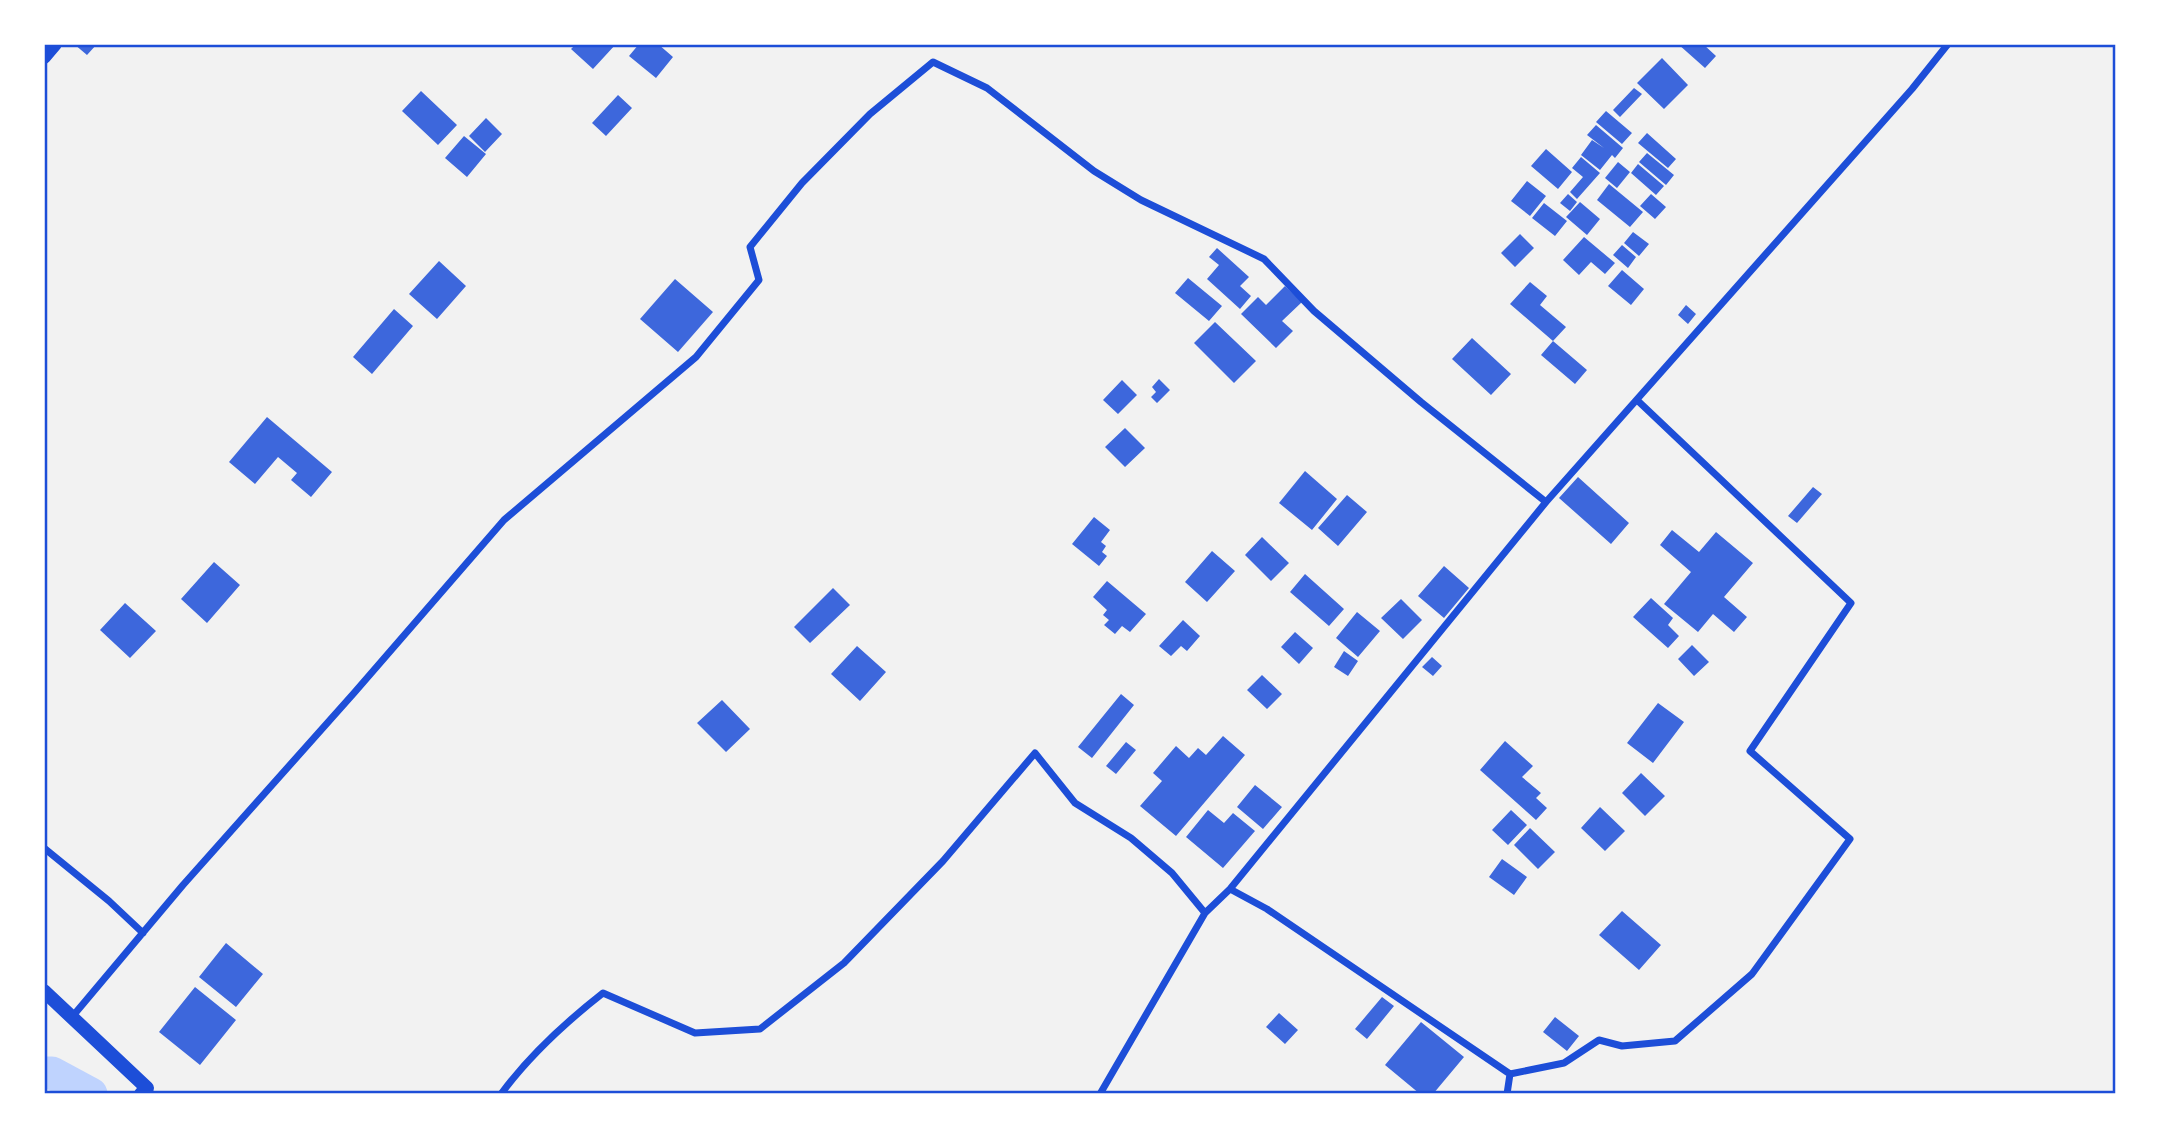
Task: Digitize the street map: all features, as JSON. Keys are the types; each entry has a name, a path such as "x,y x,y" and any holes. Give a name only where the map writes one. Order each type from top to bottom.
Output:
{"main road":[{"path":"44,57 55,44"},
{"path":"44,991 148,1092"}],"street":[{"path":"1100,1094 1205,913 1230,889 1546,502 1912,89 1948,44"},
{"path":"72,1018 142,933 504,520 696,356 760,281 750,247 802,183 870,114 933,62 987,88 1094,171 1141,200 1264,260 1325,320 1420,402 1546,502"},
{"path":"1230,889 1267,909 1510,1074 1564,1063 1599,1040 1622,1046 1675,1041 1752,974 1850,839 1749,751 1852,603 1637,400"},
{"path":"501,1094 516,1074 603,993 695,1033 760,1030 844,963 943,861 1035,753 1075,803 1131,838 1172,873 1205,913"},
{"path":"44,848 109,901 142,933"},
{"path":"1507,1094 1510,1074"}],"building":[{"path":"74,44 97,44 87,55"},
{"path":"576,44 616,44 593,69 571,49"},
{"path":"639,44 658,44 673,57 656,78 629,56"},
{"path":"1678,44 1703,44 1716,56 1705,68"},
{"path":"1662,58 1688,85 1664,109 1637,83"},
{"path":"1634,88 1642,94 1620,117 1613,110"},
{"path":"421,91 457,125 438,145 402,111"},
{"path":"618,95 632,108 606,136 592,123"},
{"path":"1606,111 1632,133 1622,144 1596,122"},
{"path":"486,118 502,134 485,152 469,136"},
{"path":"1596,125 1623,148 1615,158 1612,155 1600,170 1581,155 1592,140 1604,148 1587,135"},
{"path":"1647,133 1676,159 1668,168 1638,143"},
{"path":"464,136 486,154 467,177 445,158"},
{"path":"1546,149 1572,172 1558,189 1531,166"},
{"path":"1647,153 1674,175 1666,185 1639,162"},
{"path":"1581,157 1600,173 1577,199 1570,192 1583,177 1572,168"},
{"path":"1618,162 1630,172 1617,188 1605,178"},
{"path":"1638,164 1664,186 1656,195 1631,173"},
{"path":"1527,181 1546,196 1530,216 1511,201"},
{"path":"1609,184 1643,212 1630,227 1597,200"},
{"path":"1568,194 1577,202 1570,211 1560,203"},
{"path":"1651,194 1666,207 1655,219 1640,206"},
{"path":"1580,202 1600,219 1587,235 1566,217"},
{"path":"1544,203 1567,221 1555,236 1532,218"},
{"path":"1633,232 1649,244 1639,256 1624,243"},
{"path":"1520,234 1534,248 1515,267 1501,253"},
{"path":"1584,237 1615,263 1605,274 1591,262 1579,275 1563,260"},
{"path":"1622,245 1636,257 1628,268 1613,255"},
{"path":"1217,248 1249,277 1240,286 1251,296 1240,309 1207,279 1219,265 1209,257"},
{"path":"439,261 466,286 437,319 409,294"},
{"path":"1622,270 1644,289 1631,305 1608,286"},
{"path":"1188,278 1222,306 1209,321 1175,293"},
{"path":"675,279 713,312 678,352 640,319"},
{"path":"1530,282 1547,296 1540,305 1566,327 1553,341 1510,304"},
{"path":"1285,286 1302,302 1282,321 1293,331 1276,348 1241,314 1258,297 1266,305"},
{"path":"1686,305 1696,314 1688,324 1678,315"},
{"path":"394,309 413,326 372,374 353,357"},
{"path":"1215,322 1256,361 1234,383 1194,343"},
{"path":"1472,338 1511,374 1491,395 1452,359"},
{"path":"1553,341 1587,370 1575,384 1541,355"},
{"path":"1159,379 1170,390 1157,403 1151,397 1156,392 1152,387"},
{"path":"1122,380 1137,395 1118,414 1103,400"},
{"path":"267,417 332,472 311,497 291,480 297,473 278,457 255,484 229,462"},
{"path":"1125,428 1145,448 1125,467 1105,447"},
{"path":"1305,471 1337,499 1312,530 1279,503"},
{"path":"1578,477 1629,523 1611,544 1559,498"},
{"path":"1813,487 1822,494 1797,523 1788,516"},
{"path":"1347,495 1367,512 1338,546 1318,528"},
{"path":"1094,517 1110,530 1101,542 1106,546 1102,552 1107,556 1099,566 1072,544"},
{"path":"1672,530 1699,552 1716,532 1753,563 1724,597 1747,617 1734,632 1713,614 1698,632 1664,604 1691,572 1660,545"},
{"path":"1262,537 1289,563 1271,581 1245,555"},
{"path":"1212,551 1235,571 1207,602 1185,582"},
{"path":"214,562 240,585 207,623 181,599"},
{"path":"1444,566 1469,588 1444,618 1418,596"},
{"path":"1305,574 1344,609 1329,626 1290,592"},
{"path":"1107,581 1146,614 1130,632 1122,626 1115,634 1104,625 1109,620 1103,615 1107,610 1093,597"},
{"path":"833,588 850,605 810,643 794,627"},
{"path":"1651,598 1673,618 1668,625 1679,636 1668,648 1633,617"},
{"path":"1401,599 1422,620 1403,639 1381,618"},
{"path":"125,603 156,631 130,658 100,630"},
{"path":"1357,612 1380,631 1358,657 1336,638"},
{"path":"1183,620 1200,636 1187,651 1181,646 1171,656 1159,646"},
{"path":"1295,632 1313,648 1299,664 1281,647"},
{"path":"1692,645 1709,662 1694,676 1678,659"},
{"path":"857,646 886,672 860,701 831,674"},
{"path":"1344,651 1358,661 1348,676 1334,667"},
{"path":"1432,657 1442,666 1433,676 1422,667"},
{"path":"1262,675 1282,694 1267,709 1247,690"},
{"path":"1121,694 1134,705 1092,758 1078,747"},
{"path":"722,700 750,729 726,752 697,723"},
{"path":"1658,703 1684,722 1653,763 1627,743"},
{"path":"1223,736 1245,755 1176,836 1140,806 1162,781 1153,773 1176,746 1189,758 1198,748 1206,755"},
{"path":"1505,741 1533,766 1522,777 1541,793 1536,798 1547,808 1536,820 1480,770"},
{"path":"1126,742 1136,750 1116,774 1106,766"},
{"path":"1641,773 1665,796 1645,816 1622,793"},
{"path":"1255,785 1282,807 1263,829 1237,807"},
{"path":"1600,807 1625,831 1605,851 1581,828"},
{"path":"1208,810 1224,823 1233,813 1255,831 1223,868 1186,837"},
{"path":"1511,810 1527,825 1508,845 1492,830"},
{"path":"1530,828 1555,852 1538,869 1514,845"},
{"path":"1502,859 1527,877 1514,895 1489,877"},
{"path":"1622,911 1661,945 1639,970 1599,935"},
{"path":"226,943 263,974 236,1007 199,977"},
{"path":"195,987 236,1020 200,1065 159,1032"},
{"path":"1382,997 1394,1006 1367,1039 1355,1029"},
{"path":"1279,1013 1298,1030 1285,1044 1266,1027"},
{"path":"1555,1017 1579,1036 1567,1051 1543,1032"},
{"path":"1421,1022 1464,1057 1433,1094 1420,1094 1385,1065"}],"waterway":[{"path":"44,1073 52,1073 91,1094"}]}
